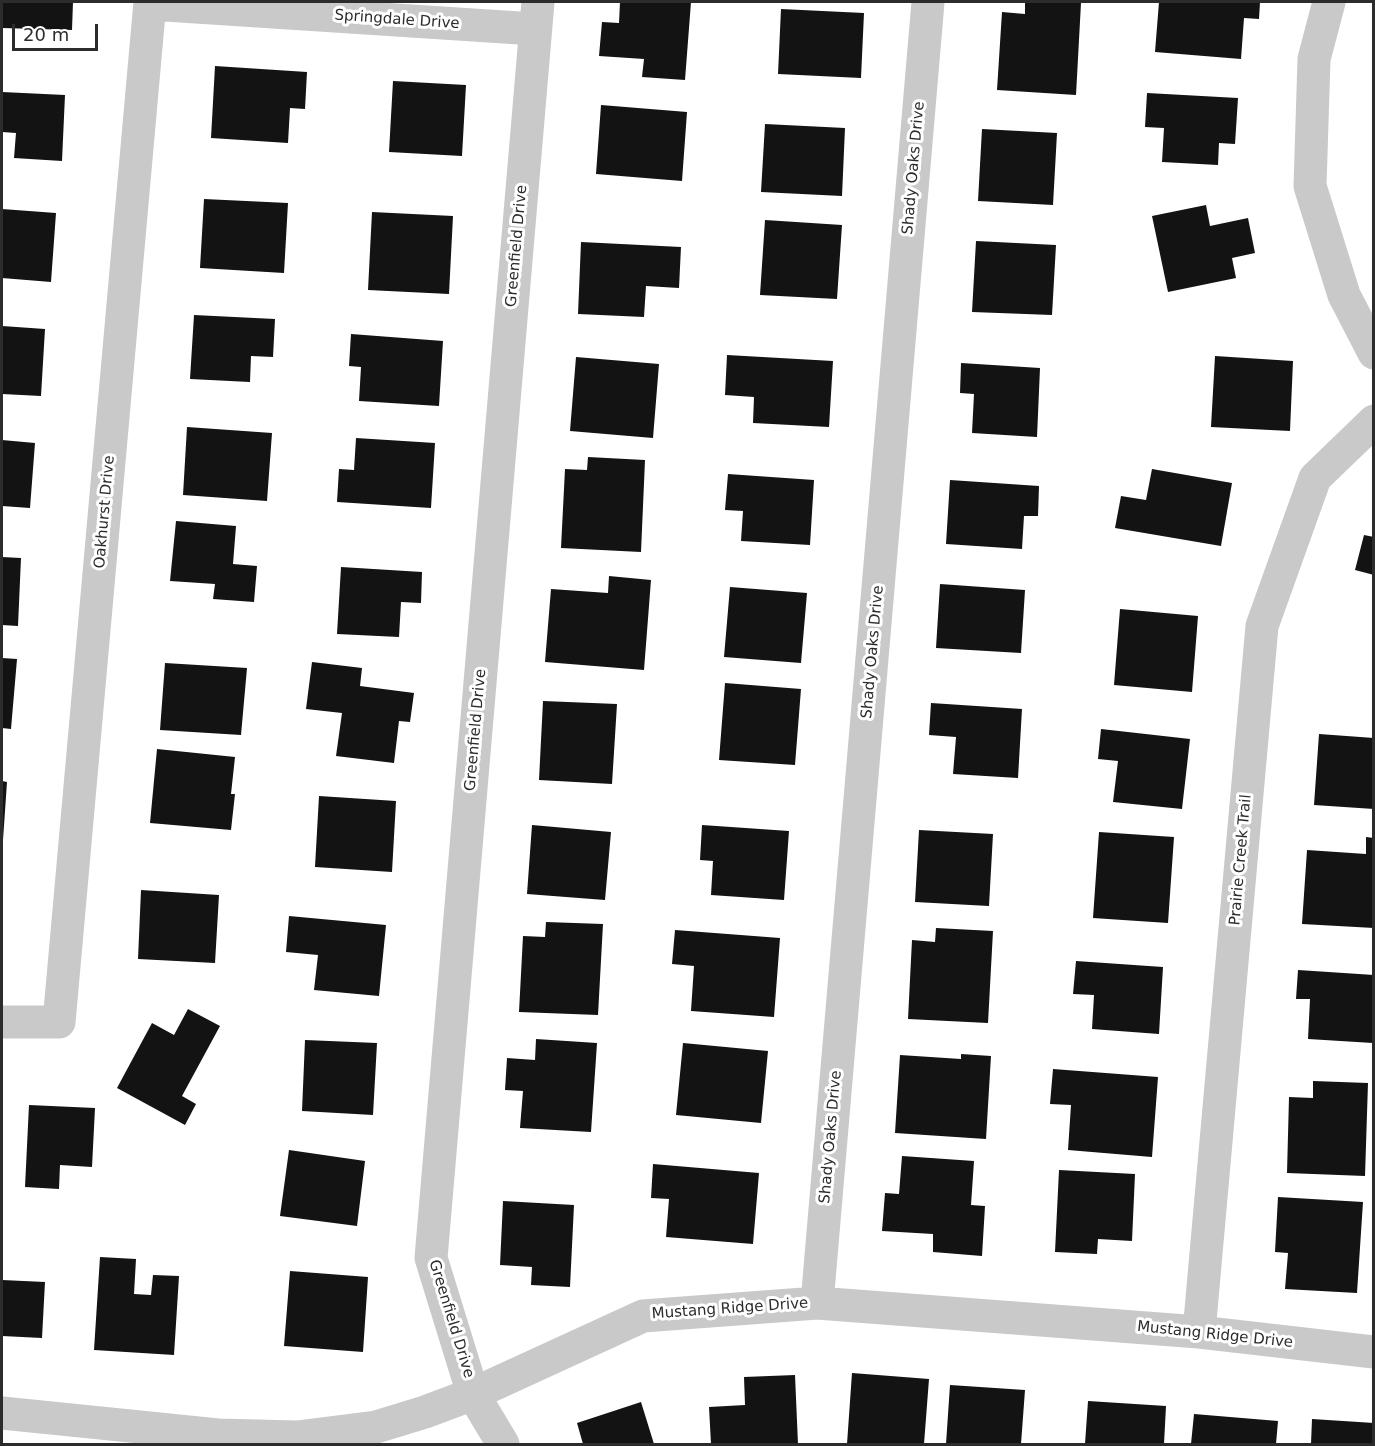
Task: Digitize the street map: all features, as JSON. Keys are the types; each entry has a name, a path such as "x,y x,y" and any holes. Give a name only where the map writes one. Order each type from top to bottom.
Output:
{"street":[{"name":"Shady Oaks Drive","path":"817,1303 928,2"},
{"path":"1329,2 1314,59 1310,186 1344,295 1374,352"},
{"name":"Springdale Drive","path":"150,3 537,15"},
{"name":"Oakhurst Drive","path":"2,1022 59,1022 150,3"},
{"name":"Greenfield Drive","path":"503,1444 473,1394 431,1258 537,15"},
{"name":"Prairie Creek Trail","path":"1198,1332 1262,626 1314,478 1374,421"},
{"name":"Mustang Ridge Drive","path":"2,1413 218,1435 297,1437 376,1427 473,1394 644,1316 817,1303 1198,1332 1374,1352"}],"building":[{"path":"2,2 73,2 72,30 2,28"},
{"path":"620,2 691,2 685,80 642,77 644,59 599,56 602,22 619,23"},
{"path":"1025,2 1081,3 1076,95 997,90 1002,12 1025,14"},
{"path":"1159,2 1260,2 1259,19 1244,18 1241,59 1155,52"},
{"path":"781,9 864,13 861,78 778,74"},
{"path":"215,66 307,72 305,109 290,108 288,143 211,138"},
{"path":"393,81 466,85 462,156 389,152"},
{"path":"2,92 65,95 62,161 14,158 16,133 2,132"},
{"path":"1147,93 1238,98 1235,144 1219,143 1218,165 1162,162 1164,128 1145,127"},
{"path":"601,105 687,112 682,181 596,174"},
{"path":"765,124 845,128 842,196 761,192"},
{"path":"982,129 1057,133 1053,205 978,201"},
{"path":"204,199 288,203 284,273 200,268"},
{"path":"1206,205 1210,226 1248,218 1255,253 1232,258 1236,278 1168,292 1152,216"},
{"path":"2,209 56,213 51,282 2,278"},
{"path":"372,212 453,216 449,294 368,290"},
{"path":"765,220 842,225 837,299 760,295"},
{"path":"976,241 1056,245 1052,315 972,312"},
{"path":"581,242 681,247 679,288 646,286 644,317 578,314"},
{"path":"194,315 275,319 273,357 251,356 250,382 190,379"},
{"path":"2,326 45,329 41,396 2,394"},
{"path":"351,334 443,341 439,406 359,401 361,367 349,366"},
{"path":"727,355 833,361 829,427 753,423 754,397 725,395"},
{"path":"1215,356 1293,361 1290,431 1211,427"},
{"path":"576,357 659,364 653,438 570,431"},
{"path":"961,363 1040,368 1037,437 972,433 974,394 960,393"},
{"path":"187,427 272,433 267,501 183,495"},
{"path":"356,438 435,443 431,508 337,502 339,469 354,470"},
{"path":"2,440 35,443 30,508 2,506"},
{"path":"588,457 645,460 641,552 561,548 565,469 587,470"},
{"path":"1152,469 1232,483 1221,546 1115,528 1121,496 1146,500"},
{"path":"728,474 814,480 810,545 741,541 743,511 725,510"},
{"path":"950,480 1039,486 1038,516 1024,516 1022,549 946,544"},
{"path":"176,521 236,526 233,564 257,566 254,602 213,599 215,584 170,581"},
{"path":"1364,535 1374,537 1374,575 1355,570"},
{"path":"2,557 21,558 18,626 2,625"},
{"path":"341,567 422,572 421,603 401,602 399,637 337,634"},
{"path":"609,576 651,580 644,670 545,662 551,589 608,593"},
{"path":"940,584 1025,590 1021,653 936,648"},
{"path":"730,587 807,593 801,663 724,657"},
{"path":"1120,609 1198,616 1192,692 1114,685"},
{"path":"2,658 17,659 11,729 2,728"},
{"path":"312,662 362,668 360,686 414,693 410,722 399,721 394,763 336,756 342,713 306,709"},
{"path":"165,663 247,668 241,735 160,730"},
{"path":"725,683 801,689 795,765 719,760"},
{"path":"543,701 617,704 612,784 539,780"},
{"path":"931,703 1022,709 1018,778 953,774 956,737 929,735"},
{"path":"1101,729 1190,739 1182,809 1113,802 1118,761 1098,759"},
{"path":"1319,734 1374,738 1374,809 1314,805"},
{"path":"157,749 235,757 231,794 235,794 231,830 150,823"},
{"path":"2,781 7,782 3,840 2,840"},
{"path":"319,796 396,801 392,872 315,867"},
{"path":"532,825 611,832 605,900 527,894"},
{"path":"702,825 789,831 784,900 711,895 713,861 700,860"},
{"path":"919,830 993,834 989,906 915,902"},
{"path":"1099,832 1174,837 1168,923 1093,918"},
{"path":"1366,837 1374,838 1374,928 1302,924 1307,850 1366,854"},
{"path":"141,890 219,895 215,963 138,959"},
{"path":"289,916 386,925 379,996 314,990 318,955 286,952"},
{"path":"546,922 603,924 598,1015 519,1012 523,936 545,937"},
{"path":"936,928 993,931 988,1023 908,1019 912,940 935,942"},
{"path":"675,930 780,938 774,1017 691,1011 694,966 672,964"},
{"path":"1076,961 1163,967 1159,1034 1092,1029 1094,995 1073,994"},
{"path":"1298,970 1374,975 1373,1043 1308,1039 1310,999 1296,999"},
{"path":"188,1009 220,1026 182,1096 196,1104 185,1125 117,1088 152,1023 174,1035"},
{"path":"536,1039 597,1043 591,1132 520,1128 523,1091 505,1090 507,1058 535,1060"},
{"path":"305,1040 377,1043 373,1115 302,1111"},
{"path":"683,1043 768,1051 761,1123 676,1115"},
{"path":"961,1054 991,1056 986,1139 895,1133 900,1055 961,1059"},
{"path":"1053,1069 1158,1077 1152,1157 1068,1150 1071,1105 1050,1104"},
{"path":"1313,1081 1368,1083 1365,1176 1287,1173 1289,1097 1313,1098"},
{"path":"29,1105 95,1108 92,1167 60,1165 59,1189 25,1187"},
{"path":"289,1150 365,1161 357,1226 280,1216"},
{"path":"902,1156 974,1161 971,1205 985,1206 982,1256 933,1252 933,1234 882,1231 885,1193 899,1194"},
{"path":"653,1164 759,1173 753,1244 666,1237 669,1199 651,1198"},
{"path":"1059,1170 1135,1174 1132,1241 1098,1239 1097,1254 1055,1252"},
{"path":"1278,1197 1363,1202 1357,1293 1285,1289 1288,1253 1275,1252"},
{"path":"503,1201 574,1205 570,1287 531,1285 532,1267 500,1265"},
{"path":"100,1257 136,1259 134,1294 151,1295 153,1275 179,1276 174,1355 94,1350"},
{"path":"290,1271 368,1277 363,1352 284,1346"},
{"path":"2,1280 45,1282 42,1338 2,1336"},
{"path":"852,1373 929,1379 924,1444 847,1444"},
{"path":"795,1375 798,1444 711,1444 709,1407 745,1405 744,1377"},
{"path":"950,1385 1025,1390 1021,1444 946,1444"},
{"path":"1088,1401 1166,1406 1164,1444 1085,1444"},
{"path":"641,1402 654,1444 583,1444 577,1423"},
{"path":"1194,1414 1278,1421 1276,1444 1191,1444"},
{"path":"1312,1419 1374,1423 1374,1444 1311,1444"}]}
